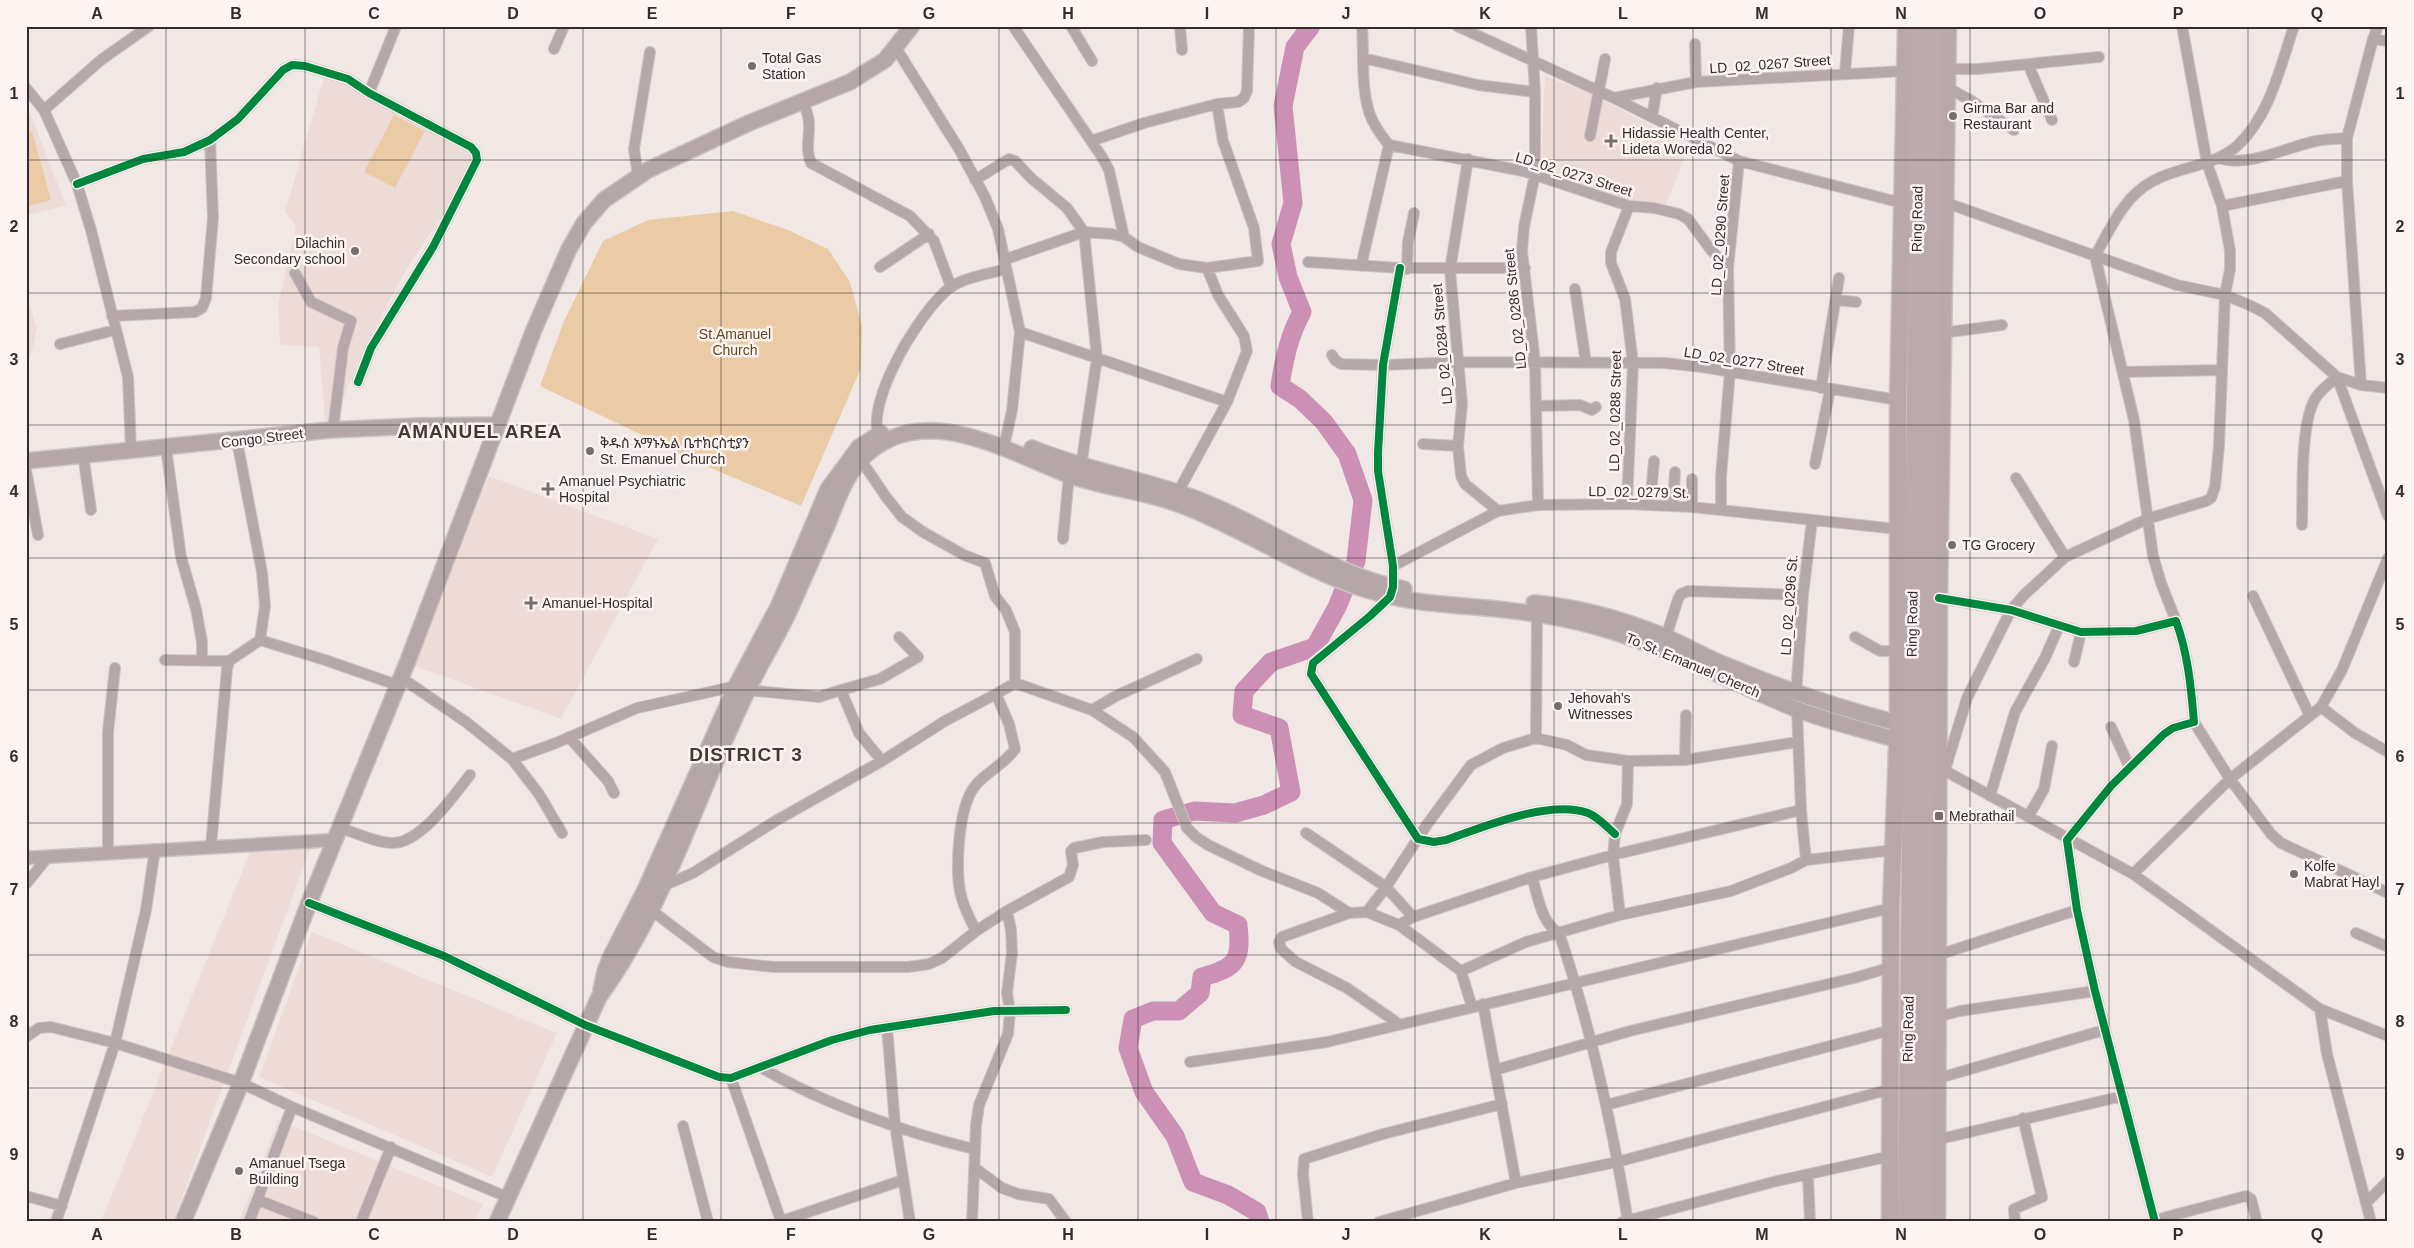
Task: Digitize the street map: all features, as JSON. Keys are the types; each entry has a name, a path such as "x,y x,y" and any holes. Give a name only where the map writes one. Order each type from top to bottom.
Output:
{"highway":[{"name":"Ring Road","path":"1907,1222 1920,26"},
{"name":"Ring Road","path":"1921,1222 1927,495 1934,26"}],"main road":[{"path":"183,1222 241,1082 309,903 442,573 533,332 569,249 584,223 604,200 638,176 676,156 850,82 885,60 912,26"},
{"path":"1890,1222 1891,908 1898,723 1898,400 1906,26"},
{"path":"1937,1222 1936,1079 1941,769 1939,598 1948,26"},
{"name":"Congo Street","path":"26,461 333,430 497,425"},
{"path":"583,1024 614,976 665,885 742,688 828,489 859,447 910,431 1005,442 1075,471 1177,504 1331,570"},
{"path":"490,1222 583,1024 605,971 694,784 742,688 789,612 840,493 861,460 880,439"},
{"path":"1075,471 1178,492 1205,502 1331,570"},
{"name":"To St. Emanuel Cherch","path":"1331,570 1366,584 1432,604 1537,613 1587,624 1635,638 1797,710 1897,740"},
{"name":"To St. Emanuel Cherch","path":"1391,592 1539,604 1609,618 1666,637 1726,666 1796,694 1829,705 1898,723"},
{"path":"599,997 605,971"},
{"path":"497,1222 504,1195"}],"street":[{"path":"44,110 101,60 149,26"},
{"path":"369,93 396,26"},
{"path":"554,49 564,26"},
{"path":"1013,26 1109,170 1124,238"},
{"path":"1071,26 1092,61"},
{"path":"1180,26 1182,50"},
{"path":"1091,141 1135,125 1217,104 1238,102 1244,98 1247,92 1249,26"},
{"path":"1361,266 1388,145 1375,126 1368,108 1362,26"},
{"path":"1457,26 1614,98 1739,161 1902,203"},
{"name":"LD_02_0286 Street","path":"1531,26 1535,92 1535,174 1524,227 1522,251 1535,362 1538,505"},
{"name":"LD_02_0267 Street","path":"1845,72 1849,26"},
{"path":"2182,26 2207,163 2222,206 2230,251 2230,269 2225,295 2219,446 2215,487 2211,498 2147,519 2065,557 2011,610 1967,698 1941,769 2133,874 2320,1010 2388,1036"},
{"path":"2294,26 2266,107 2238,145 2219,158 2154,180 2137,191 2121,210 2095,256 2134,420 2147,519 2158,574 2176,621 2189,666 2194,722 2230,779 2271,834 2281,843 2388,893"},
{"path":"2362,385 2347,181 2348,138 2378,26"},
{"path":"2373,39 2388,41"},
{"name":"LD_02_0267 Street","path":"1695,44 1696,82"},
{"path":"896,48 958,149 985,198 998,229 1020,332 1012,410 1005,442"},
{"path":"638,176 634,150 650,52"},
{"path":"1947,69 2099,57"},
{"path":"1363,58 1478,85 1535,92"},
{"path":"1590,136 1605,59"},
{"path":"2028,64 2052,120"},
{"path":"77,184 143,159 184,152 210,140 238,119 283,70 292,65 305,66 348,79 369,93 471,147 476,153 477,160 433,247 371,348 358,382"},
{"name":"LD_02_0267 Street","path":"1614,98 1657,88 1696,82 1845,72 1906,71"},
{"path":"26,88 44,110 77,184 91,230 128,377 131,450"},
{"path":"1652,117 1657,88"},
{"path":"1948,88 1970,100 2014,130"},
{"path":"802,101 810,122 809,150 811,163 910,216 930,234 951,287"},
{"path":"880,439 877,406 886,379 927,312 951,287 1084,232 1112,234 1124,238 1161,258 1179,264 1207,268 1258,261 1254,228 1223,141 1217,104"},
{"path":"2219,158 2229,161 2244,161 2318,140 2348,138"},
{"path":"112,316 196,312 202,308 206,298 213,218 210,140"},
{"name":"LD_02_0273 Street","path":"1388,145 1468,159 1535,174 1629,206 1654,208 1679,214 1688,219 1711,250 1728,268"},
{"path":"975,180 1003,161 1009,159 1015,161 1031,178 1066,208 1084,232 1097,358 1063,539"},
{"name":"LD_02_0284 Street","path":"1468,159 1450,270 1460,362 1462,404 1458,446 1461,476 1465,484 1498,511"},
{"name":"LD_02_0290 Street","path":"1721,509 1721,476 1730,372 1728,268 1739,161"},
{"path":"2222,206 2347,181"},
{"path":"1944,202 2177,285 2225,295 2265,313 2337,377 2362,385 2388,388"},
{"name":"LD_02_0288 Street","path":"1627,504 1633,363 1625,299 1611,263 1611,252 1629,206"},
{"path":"1414,214 1383,365 1378,471 1393,566 1391,592 1370,616 1313,663 1310,669 1314,681 1418,838 1434,842 1446,840 1529,814 1555,810 1580,811 1590,814 1616,834"},
{"path":"880,266 930,234"},
{"path":"1308,262 1450,270 1525,268"},
{"path":"1178,492 1227,402 1247,351 1244,336 1218,296 1207,268"},
{"path":"295,273 311,302 351,321 343,348 333,430"},
{"path":"1815,464 1839,278"},
{"path":"1575,289 1586,363"},
{"path":"1837,300 1856,302"},
{"path":"1942,333 2002,325"},
{"path":"60,344 115,330"},
{"path":"1020,332 1227,402"},
{"name":"LD_02_0277 Street","path":"1332,355 1341,364 1383,365 1460,362 1665,363 1898,400"},
{"path":"2123,372 2222,370"},
{"path":"2337,377 2388,516"},
{"path":"2302,525 2305,443 2310,409 2320,392 2337,377"},
{"path":"1537,406 1580,405 1592,410 1596,407"},
{"path":"166,660 229,661 260,640 265,606 262,572 238,441"},
{"path":"1422,444 1458,446"},
{"path":"166,448 181,557 196,609 202,642 202,660"},
{"path":"83,454 90,510"},
{"path":"861,460 886,498 902,517 923,532 984,563 995,596 1006,610 1015,632 1015,683"},
{"path":"1650,506 1654,461"},
{"path":"26,470 38,535"},
{"path":"1673,506 1675,472"},
{"path":"2016,478 2065,557"},
{"path":"1692,479 1692,507"},
{"name":"LD_02_0279 St.","path":"1393,566 1498,511 1538,505 1627,504 1721,509 1897,530"},
{"name":"LD_02_0296 St.","path":"1796,694 1802,595 1812,520"},
{"path":"2133,874 2230,779 2321,707 2342,670 2388,558"},
{"path":"1666,637 1678,599 1681,594 1688,591 1802,595"},
{"path":"2253,596 2310,716"},
{"path":"1939,598 2011,610 2081,632 2136,631 2176,621"},
{"path":"1536,738 1537,613"},
{"path":"1990,796 2015,712 2045,658 2059,626"},
{"path":"2074,662 2081,632"},
{"path":"512,759 637,708 742,688 819,696 880,680 918,657 899,637"},
{"path":"1855,637 1880,651 1898,651"},
{"path":"260,640 398,681 466,722 512,759 539,794 562,833"},
{"path":"1092,710 1116,696 1197,659"},
{"path":"211,846 225,681 229,661"},
{"path":"108,852 108,732 115,668"},
{"path":"665,885 693,873 777,820 882,761 945,721 1015,683 1092,710 1133,737 1165,772 1187,828 1208,845 1262,871 1318,893 1349,913"},
{"path":"841,690 859,733 882,761"},
{"path":"976,931 961,899 959,883 960,828 965,800 976,785 998,768 1014,750 1009,724 996,694"},
{"path":"2321,707 2355,732 2388,752"},
{"path":"1797,710 1801,810 1806,860"},
{"path":"1685,760 1686,715"},
{"path":"2194,722 2173,728 2164,734 2129,766 2068,840 2077,910 2095,991 2155,1221 2246,1196 2251,1199 2257,1222"},
{"path":"2111,727 2129,766"},
{"path":"569,737 608,781 614,793"},
{"path":"1366,912 1386,887 1418,838 1471,764 1503,748 1536,738 1567,745 1586,755 1628,761 1685,760 1798,742"},
{"path":"2028,817 2044,789 2052,746"},
{"path":"1620,915 1613,854 1616,834 1627,804 1628,761"},
{"path":"26,858 211,846 338,834 392,843 403,841 419,832 449,801 470,775"},
{"path":"1399,925 1413,918 1532,877 1613,854 1801,810"},
{"path":"1306,833 1386,887 1413,918"},
{"path":"651,910 712,957 743,965 908,967 929,964 942,958 976,931 1069,877 1073,865 1070,856 1074,848 1103,842 1146,840"},
{"path":"56,1222 114,1043 146,910 155,849"},
{"path":"1462,971 1526,942 1620,915 1731,891 1791,868 1806,860 1894,850"},
{"path":"26,884 47,858"},
{"path":"1532,877 1546,920 1550,928 1560,933 1577,984 1606,1105 1617,1162 1625,1221 1777,1181 1808,1176 1891,1156"},
{"path":"309,903 444,956 583,1024 719,1077 731,1078 762,1068 832,1040 887,1027 994,1011 1066,1010"},
{"path":"1190,1062 1290,1048 1577,984 1762,937 1891,908"},
{"path":"1938,955 2077,910"},
{"path":"972,1222 974,1150 979,1105 1006,1041 1010,1012 1007,993 1012,953 1008,911"},
{"path":"1399,1024 1347,988 1296,962 1281,949 1279,942 1282,937 1349,913 1366,912 1399,925 1462,971 1472,1007"},
{"path":"2356,934 2388,947"},
{"path":"1495,1070 1590,1041 1892,967"},
{"path":"1937,1017 1960,1011 2095,991"},
{"path":"1483,1004 1516,1183"},
{"path":"2320,1010 2327,1054 2371,1222"},
{"path":"26,1036 39,1028 50,1027 114,1043 241,1082 292,1107 504,1195"},
{"path":"887,1027 895,1126 910,1222"},
{"path":"1606,1105 1891,1030"},
{"path":"1936,1079 2104,1030"},
{"path":"762,1068 786,1082 820,1097 895,1126 974,1150"},
{"path":"731,1078 780,1221 813,1217 903,1180"},
{"path":"1379,1222 1516,1183 1617,1162 1891,1089"},
{"path":"1936,1140 2022,1118 2123,1096"},
{"path":"1308,1222 1302,1174 1304,1159 1383,1134 1502,1104"},
{"path":"249,1222 292,1107"},
{"path":"2015,1222 2014,1209 2042,1197 2022,1118"},
{"path":"683,1126 708,1222"},
{"path":"361,1222 391,1147"},
{"path":"975,1168 1002,1188 1018,1194 1049,1199 1066,1222"},
{"path":"1808,1176 1810,1222"},
{"path":"2366,1202 2388,1181"},
{"path":"26,1196 62,1206"},
{"path":"258,1200 314,1222"}],"shaded area":[{"name":"Dilachin Secondary school","path":"325,74 482,155 403,275 363,351 334,420 325,420 319,347 280,345 278,305 296,226 285,212"},
{"name":"Hidassie Health Center, Lideta Woreda 02","path":"1545,76 1592,94 1689,146 1666,205 1654,208 1636,207 1548,173 1541,161"},
{"path":"30,112 66,206 26,215 26,115"},
{"path":"26,293 37,329 26,374"},
{"name":"Amanuel-Hospital","path":"489,476 658,539 561,719 415,666"},
{"path":"311,846 173,1222 101,1222 250,852"},
{"path":"312,932 557,1033 492,1177 259,1077"},
{"path":"278,1120 483,1204 474,1222 239,1222"}],"green space":[{"path":"394,115 425,131 395,188 364,172"},
{"path":"32,131 51,200 26,207 26,133"},
{"name":"St.Amanuel Church","path":"733,211 788,230 828,249 850,282 862,326 861,368 801,506 706,466 540,386 564,321 603,241 648,220"}],"waterway":[{"path":"1260,1222 1257,1212 1228,1195 1193,1182 1175,1136 1144,1092 1128,1048 1133,1019 1153,1011 1179,1011 1200,993 1202,977 1229,966 1234,961 1239,947 1238,925 1213,913 1162,843 1163,820 1194,811 1235,813 1264,805 1291,792 1279,728 1242,715 1244,691 1271,662 1315,647 1337,607 1356,561 1363,500 1347,454 1324,422 1300,399 1280,386 1288,348 1302,312 1288,277 1281,244 1293,203 1283,106 1295,47 1311,26"}],"cycle path":[{"path":"77,184 143,159 184,152 210,140 238,119 283,70 292,65 305,66 348,79 369,93 471,147 476,153 477,160 433,247 371,348 358,382"},
{"path":"1400,268 1383,365 1378,453 1378,471 1393,566 1393,587 1390,597 1313,663 1311,674 1418,839 1434,842 1446,840 1517,816 1555,809 1588,813 1615,834"},
{"path":"1939,598 2011,610 2081,632 2136,631 2176,621 2186,658 2194,722 2173,728 2164,734 2111,786 2067,840 2077,910 2095,991 2155,1222"},
{"path":"309,903 444,956 585,1025 719,1077 731,1078 832,1040 870,1030 994,1011 1066,1010"}],"place":[{"name":"Total Gas Station","path":"752,66"},
{"name":"Girma Bar and Restaurant","path":"1953,116"},
{"name":"Hidassie Health Center, Lideta Woreda 02","path":"1611,141"},
{"name":"Dilachin Secondary school","path":"355,251"},
{"name":"ቅዱስ አማኑኤል ቤተክርስቲያን St. Emanuel Church","path":"590,451"},
{"name":"Amanuel Psychiatric Hospital","path":"548,489"},
{"name":"TG Grocery","path":"1952,545"},
{"name":"Amanuel-Hospital","path":"531,603"},
{"name":"Jehovah's Witnesses","path":"1558,706"},
{"name":"Mebrathail","path":"1939,816"},
{"name":"Kolfe Mabrat Hayl","path":"2294,874"},
{"name":"Amanuel Tsega Building","path":"239,1171"}],"district":[{"name":"AMANUEL AREA","path":"480,431"},
{"name":"DISTRICT 3","path":"746,754"}]}
